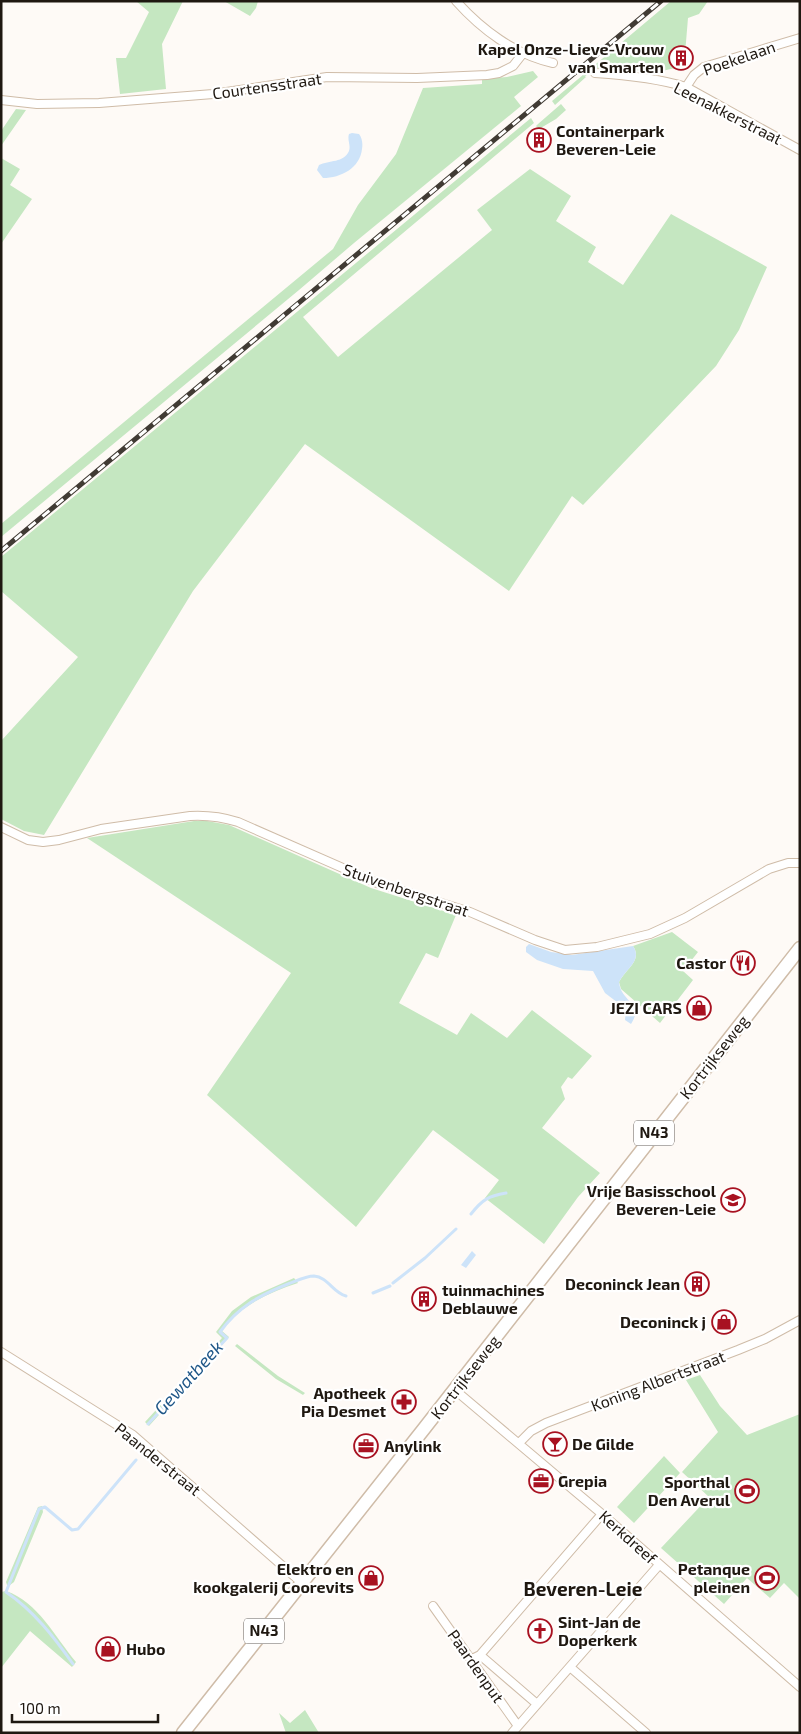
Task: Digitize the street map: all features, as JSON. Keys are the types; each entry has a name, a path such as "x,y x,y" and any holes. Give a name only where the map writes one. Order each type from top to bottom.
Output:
{"main road":[{"name":"Kortrijkseweg","path":"183,1733 455,1390 800,948"}],"street":[{"path":"456,1 477,23 496,37 524,52 553,63"},
{"name":"Poekelaan","path":"686,87 694,75 704,67 800,38"},
{"name":"Courtensstraat","path":"1,100 37,104 99,103 213,94 327,78 486,76 499,73 513,66 524,52"},
{"name":"Leenakkerstraat","path":"595,73 652,79 686,87 800,150"},
{"name":"Stuivenbergstraat","path":"1,827 28,840 43,842 59,840 101,829 190,816 228,819 377,883 470,912 550,946 573,950 597,947 662,930 764,872 778,866 800,863"},
{"name":"Koning Albertstraat","path":"519,1443 531,1431 546,1423 738,1350 765,1339 800,1320"},
{"name":"Paanderstraat","path":"1,1352 133,1435 302,1583"},
{"name":"Kerkdreef","path":"455,1390 602,1514 800,1687"},
{"path":"472,1659 480,1655 602,1514"},
{"path":"512,1733 659,1565"},
{"name":"Paardenput","path":"433,1606 518,1726"},
{"path":"480,1655 537,1704"},
{"path":"570,1667 646,1733"}],"green space":[{"path":"136,1 183,1 162,44 166,89 120,94 116,58 126,58 149,12"},
{"path":"224,1 258,1 256,8 250,16"},
{"path":"671,1 708,1 699,14 688,18 684,66 662,71 649,69 648,72 592,68 586,77 555,105 552,101"},
{"path":"533,71 538,77 514,97 521,106 1,537 1,524 333,249 358,205 396,154 423,88 482,84 482,79 507,77"},
{"path":"561,104 566,110 556,119 539,129 536,126"},
{"path":"16,109 26,110 1,146 1,131"},
{"path":"531,118 534,123 303,317 338,357 492,230 477,210 530,169 571,196 556,221 596,247 588,262 623,285 671,214 767,267 739,330 716,366 583,505 572,496 509,591 305,444 193,591 44,835 24,831 1,819 1,741 78,657 1,591 1,557"},
{"path":"1,158 20,169 10,185 32,199 1,244"},
{"path":"194,821 229,825 371,888 456,915 438,958 426,953 399,1003 457,1035 471,1013 507,1038 532,1010 592,1056 572,1079 568,1077 561,1087 565,1099 542,1128 600,1173 578,1197 544,1244 485,1198 499,1180 433,1130 356,1227 207,1095 291,973 87,838"},
{"path":"672,932 698,952 683,971 693,980 660,1023 621,989 619,982 635,961 636,951 633,946"},
{"path":"294,1278 298,1283 256,1301 237,1314 222,1331 229,1337 149,1426 145,1422 222,1338 216,1332 232,1311 251,1297"},
{"path":"237,1344 278,1376 305,1393 303,1395 276,1379 235,1346"},
{"path":"700,1375 720,1406 747,1435 800,1414 800,1599 784,1583 770,1598 747,1578 724,1604 661,1548 709,1497 682,1472 718,1432 686,1380"},
{"path":"664,1456 680,1473 634,1523 617,1507"},
{"path":"42,1506 43,1512 14,1582 7,1585 6,1582 38,1507"},
{"path":"6,1591 27,1603 45,1621 76,1662 72,1667 30,1631 1,1668 1,1592"},
{"path":"305,1710 319,1733 286,1733 279,1713 290,1723"}],"water":[{"path":"349,134 359,134 362,141 358,162 343,174 323,178 317,170 319,165 344,158 349,151 348,138"},
{"path":"529,944 551,952 572,955 633,946 636,951 635,961 619,982 624,994 634,1007 635,1017 631,1024 625,1020 626,1009 605,993 593,971 563,969 537,960 526,952 526,947"},
{"path":"472,1251 476,1255 466,1268 461,1265"}],"waterway":[{"name":"Gewatbeek","path":"471,1214 486,1199 506,1193"},
{"name":"Gewatbeek","path":"393,1283 425,1258 456,1229"},
{"name":"Gewatbeek","path":"148,1424 227,1338 220,1332 227,1323 234,1315 259,1297 304,1278 314,1276 323,1279 337,1292 346,1296"},
{"name":"Gewatbeek","path":"373,1293 390,1286"},
{"name":"Gewatbeek","path":"73,1664 43,1625 26,1607 6,1592 39,1509 45,1507 72,1530 78,1529 136,1460"}],"railway":[{"path":"1,551 661,1"}],"place":[{"name":"Kapel Onze-Lieve-Vrouw van Smarten","path":"681,58"},
{"name":"Containerpark Beveren-Leie","path":"539,140"},
{"name":"Castor","path":"743,963"},
{"name":"JEZI CARS","path":"699,1008"},
{"name":"Vrije Basisschool Beveren-Leie","path":"733,1200"},
{"name":"Deconinck Jean","path":"697,1284"},
{"name":"tuinmachines Deblauwe","path":"424,1299"},
{"name":"Deconinck j","path":"724,1322"},
{"name":"Apotheek Pia Desmet","path":"404,1402"},
{"name":"De Gilde","path":"555,1444"},
{"name":"Anylink","path":"366,1446"},
{"name":"Grepia","path":"541,1481"},
{"name":"Sporthal Den Averul","path":"747,1491"},
{"name":"Elektro en kookgalerij Coorevits","path":"371,1578"},
{"name":"Petanque pleinen","path":"767,1578"},
{"name":"Sint-Jan de Doperkerk","path":"540,1631"},
{"name":"Hubo","path":"108,1649"}],"district":[{"name":"Beveren-Leie","path":"583,1589"}]}
